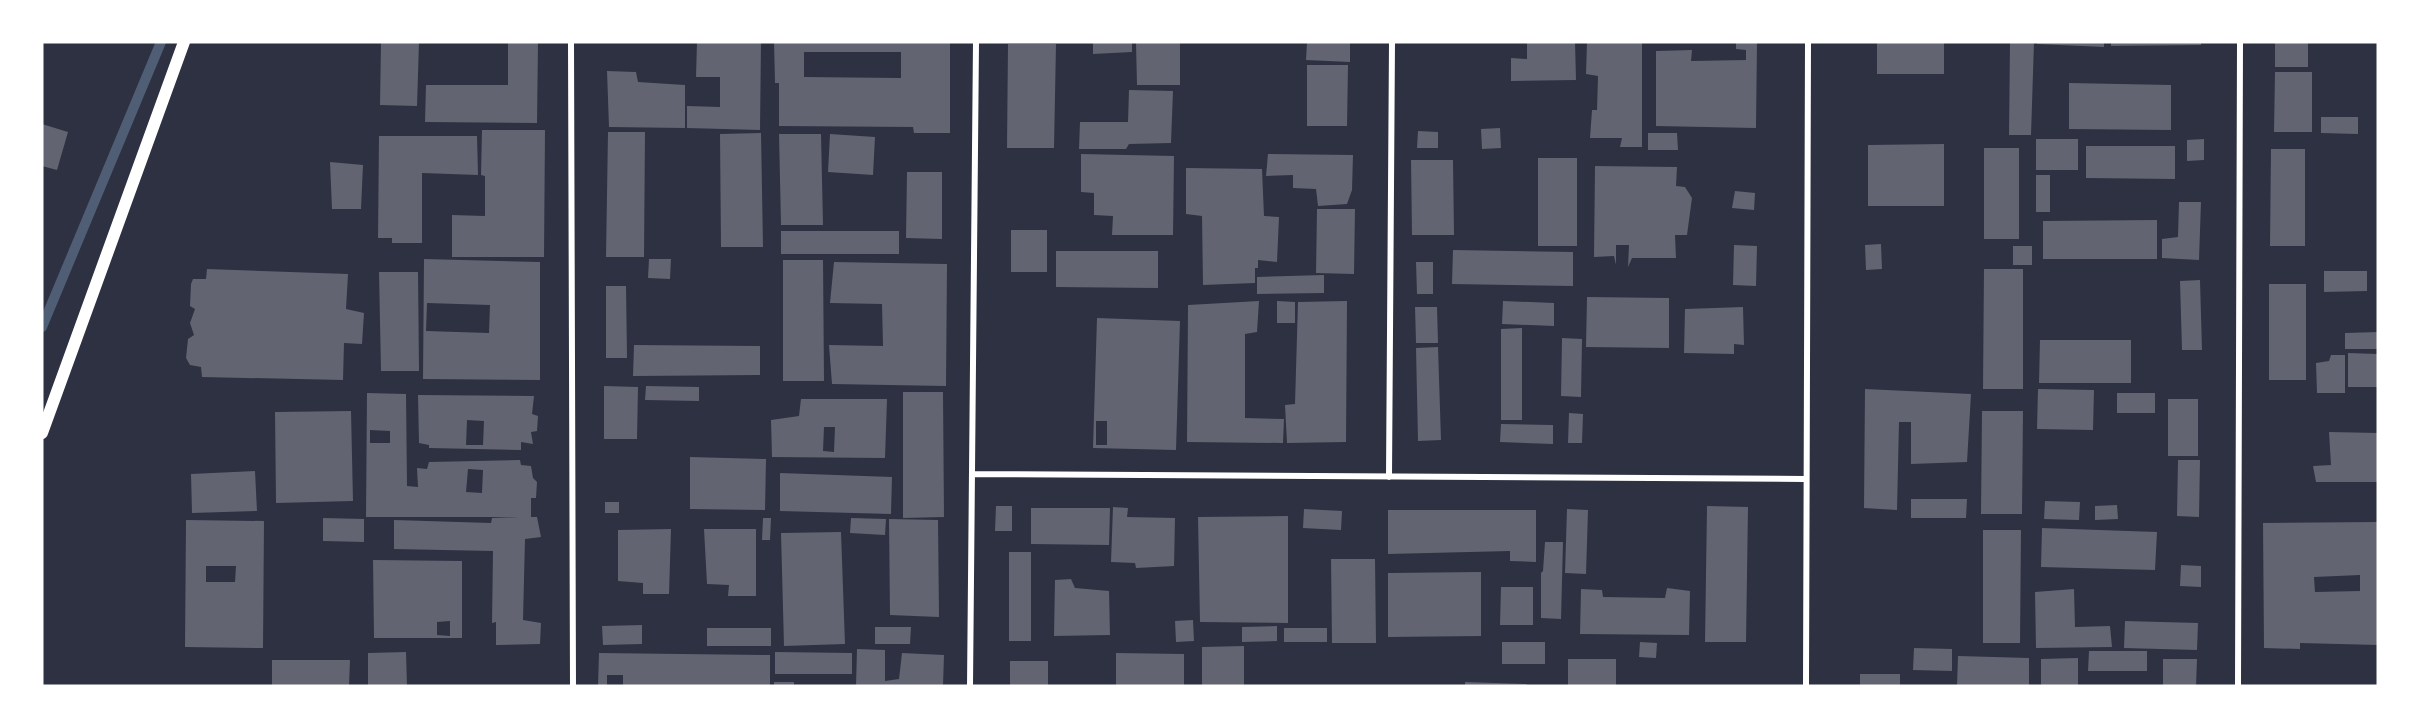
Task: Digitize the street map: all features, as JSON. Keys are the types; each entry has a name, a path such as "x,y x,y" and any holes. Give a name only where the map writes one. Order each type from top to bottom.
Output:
{"main road":[{"path":"42,433 184,42"}],"street":[{"path":"571,42 573,686"},
{"path":"970,686 974,474 976,42"},
{"path":"1389,477 1392,42"},
{"path":"1806,686 1808,42"},
{"path":"2238,686 2240,42"},
{"path":"974,474 1805,479"}],"building":[{"path":"381,42 419,42 417,106 380,105"},
{"path":"508,42 538,42 537,123 425,122 426,85 508,85"},
{"path":"697,42 761,42 760,130 687,128 687,106 720,107 720,77 696,77"},
{"path":"774,42 950,42 950,133 914,133 913,127 779,126 779,83 775,83","holes":["804,52 901,52 901,78 804,77"]},
{"path":"1093,42 1132,42 1132,52 1093,54"},
{"path":"1180,42 1180,85 1137,85 1136,43"},
{"path":"1307,42 1350,42 1350,62 1306,60"},
{"path":"1527,42 1575,42 1576,80 1511,81 1511,58 1527,59"},
{"path":"1587,42 1642,42 1642,147 1620,147 1622,138 1590,138 1592,110 1597,110 1598,76 1586,74"},
{"path":"1736,42 1757,42 1756,128 1656,126 1656,51 1692,50 1691,61 1746,60 1746,50 1736,49"},
{"path":"1877,42 1944,42 1944,74 1877,74"},
{"path":"2010,42 2034,42 2031,135 2009,135"},
{"path":"2037,42 2104,42 2104,47 2037,44"},
{"path":"2111,42 2201,42 2201,45 2111,46"},
{"path":"2275,42 2308,42 2308,67 2275,67"},
{"path":"1008,44 1056,44 1054,148 1007,148"},
{"path":"1307,65 1348,65 1347,126 1307,126"},
{"path":"607,71 636,72 638,82 685,85 685,128 609,127"},
{"path":"2275,72 2312,72 2312,132 2274,132"},
{"path":"2069,83 2171,85 2171,130 2069,129"},
{"path":"1129,90 1173,91 1171,143 1129,144 1126,149 1079,149 1080,122 1128,122"},
{"path":"2321,117 2358,117 2358,134 2321,133"},
{"path":"42,124 68,132 57,170 42,166"},
{"path":"1500,128 1501,148 1482,149 1481,129"},
{"path":"482,130 545,130 544,257 452,257 452,215 485,216 485,176 481,175"},
{"path":"1418,131 1438,132 1438,148 1417,148"},
{"path":"608,132 645,132 644,257 606,257"},
{"path":"761,133 763,247 721,247 720,134"},
{"path":"1648,133 1677,133 1678,150 1648,150"},
{"path":"779,134 821,134 823,225 781,225"},
{"path":"830,134 875,137 873,175 828,172"},
{"path":"379,136 477,136 478,175 422,173 422,243 392,243 392,238 378,238"},
{"path":"2036,139 2078,139 2078,170 2036,170"},
{"path":"2204,139 2204,160 2187,161 2187,140"},
{"path":"1944,144 1944,206 1868,206 1868,145"},
{"path":"2086,146 2175,146 2175,179 2086,178"},
{"path":"1984,148 2019,148 2019,239 1984,239"},
{"path":"2271,149 2305,149 2305,246 2270,246"},
{"path":"1081,154 1174,156 1173,235 1112,235 1113,216 1094,215 1094,193 1081,192"},
{"path":"1268,154 1353,155 1352,190 1347,204 1318,206 1316,189 1293,188 1293,175 1266,176"},
{"path":"1538,158 1577,158 1577,246 1538,246"},
{"path":"1411,160 1453,160 1454,235 1412,235"},
{"path":"330,162 363,165 361,209 332,209"},
{"path":"1595,166 1677,167 1676,186 1685,187 1692,198 1687,235 1675,235 1676,258 1632,258 1628,267 1629,245 1616,245 1616,265 1614,256 1594,257"},
{"path":"1186,168 1262,169 1264,216 1279,217 1277,262 1258,260 1258,268 1255,268 1255,283 1203,285 1202,216 1186,214"},
{"path":"907,172 942,172 942,239 906,238"},
{"path":"2036,175 2050,175 2050,212 2036,212"},
{"path":"1735,191 1755,193 1754,210 1732,208"},
{"path":"2179,202 2201,202 2199,260 2162,258 2162,239 2178,237"},
{"path":"1317,209 1355,209 1354,274 1316,273"},
{"path":"2157,220 2157,259 2043,259 2043,221"},
{"path":"1011,230 1047,230 1047,272 1011,272"},
{"path":"781,231 899,231 899,254 781,254"},
{"path":"1881,244 1882,269 1866,270 1865,245"},
{"path":"1734,245 1757,246 1756,286 1733,285"},
{"path":"2013,246 2032,246 2032,265 2013,265"},
{"path":"1453,250 1573,252 1573,286 1452,284"},
{"path":"1056,251 1158,251 1158,288 1056,287"},
{"path":"424,259 540,262 540,380 423,379","holes":["427,303 490,305 489,333 426,331"]},
{"path":"649,259 671,259 670,279 648,278"},
{"path":"783,260 823,260 824,381 783,381"},
{"path":"834,262 947,264 946,386 832,384 829,345 883,346 882,304 830,303"},
{"path":"1416,262 1433,262 1433,294 1417,294"},
{"path":"207,269 348,274 346,309 364,313 362,344 344,343 343,380 202,377 201,367 190,365 186,358 188,339 194,335 190,323 195,309 190,306 191,284 193,279 206,279"},
{"path":"1984,269 2023,269 2023,389 1983,389"},
{"path":"2324,271 2367,271 2367,291 2324,292"},
{"path":"379,272 418,272 419,371 381,371"},
{"path":"1324,275 1324,293 1257,294 1257,277"},
{"path":"2200,280 2202,350 2182,350 2180,281"},
{"path":"2269,284 2306,284 2306,380 2269,380"},
{"path":"606,286 626,286 627,358 606,358"},
{"path":"1587,297 1669,298 1669,348 1586,347"},
{"path":"1259,301 1257,332 1245,334 1245,418 1284,419 1283,443 1187,442 1188,305"},
{"path":"1277,301 1295,302 1295,323 1277,323"},
{"path":"1347,301 1346,442 1287,443 1285,405 1295,404 1298,302"},
{"path":"1503,301 1554,303 1554,326 1502,324"},
{"path":"1415,307 1437,307 1438,343 1416,343"},
{"path":"1743,307 1744,345 1734,344 1734,354 1684,353 1685,309"},
{"path":"1097,318 1180,321 1176,450 1093,448","holes":["1096,421 1107,421 1107,445 1096,445"]},
{"path":"1522,328 1522,420 1501,420 1501,329"},
{"path":"2378,332 2378,349 2345,349 2345,333"},
{"path":"1562,338 1582,339 1581,397 1561,396"},
{"path":"2040,340 2131,340 2131,383 2039,383"},
{"path":"634,345 760,346 760,375 633,376"},
{"path":"1438,347 1441,440 1418,441 1416,348"},
{"path":"2348,353 2378,354 2378,387 2348,387"},
{"path":"2331,355 2345,355 2345,393 2317,393 2316,363 2329,361"},
{"path":"604,386 638,387 637,439 604,439"},
{"path":"646,386 699,387 699,401 645,400"},
{"path":"1865,389 1971,394 1967,462 1911,464 1911,422 1899,422 1897,510 1864,508"},
{"path":"2038,389 2094,390 2093,430 2037,429"},
{"path":"903,392 943,392 944,517 903,518"},
{"path":"367,393 406,394 407,486 418,487 417,468 427,469 429,462 520,460 521,465 531,466 533,478 537,482 536,498 531,498 531,517 537,517 541,537 525,539 523,620 541,623 540,644 496,645 496,622 492,623 493,551 394,549 394,520 491,523 492,518 519,517 366,517","holes":["370,430 390,431 390,443 370,443","468,469 483,470 482,493 466,492"]},
{"path":"2117,393 2155,393 2155,413 2117,413"},
{"path":"418,395 534,396 532,414 538,416 537,431 531,432 533,444 521,442 521,450 429,448 429,445 419,443","holes":["467,420 484,421 483,445 466,445"]},
{"path":"801,399 887,399 885,458 772,457 771,420 799,416","holes":["824,427 835,427 834,452 823,451"]},
{"path":"2168,399 2198,399 2198,456 2168,456"},
{"path":"351,411 353,501 276,503 275,412"},
{"path":"1982,411 2023,411 2022,514 1981,514"},
{"path":"1569,413 1583,414 1582,443 1568,443"},
{"path":"1501,424 1553,425 1553,444 1500,442"},
{"path":"2329,432 2378,433 2378,482 2316,482 2313,466 2331,465"},
{"path":"690,457 766,459 765,510 690,509"},
{"path":"2178,460 2200,460 2199,517 2177,516"},
{"path":"255,471 257,511 192,513 191,474"},
{"path":"780,473 892,477 891,514 780,511"},
{"path":"1911,499 1967,499 1966,518 1911,518"},
{"path":"2045,501 2080,502 2079,520 2044,519"},
{"path":"605,502 619,502 619,513 605,513"},
{"path":"2117,505 2118,519 2095,520 2095,506"},
{"path":"996,506 1012,506 1012,531 995,531"},
{"path":"1707,506 1748,507 1746,642 1705,642"},
{"path":"1113,507 1128,508 1127,517 1175,518 1174,566 1136,568 1135,563 1111,562"},
{"path":"1031,508 1110,508 1109,545 1031,544"},
{"path":"1304,509 1342,511 1341,530 1303,528"},
{"path":"1567,509 1588,510 1586,574 1565,573"},
{"path":"1388,510 1536,510 1536,562 1510,561 1510,551 1388,554"},
{"path":"1288,516 1288,623 1200,622 1198,517"},
{"path":"323,518 364,519 364,542 323,541"},
{"path":"763,518 771,518 770,540 762,540"},
{"path":"851,518 886,519 885,535 850,533"},
{"path":"889,519 938,520 939,617 890,615"},
{"path":"186,520 264,521 263,648 185,647","holes":["206,566 236,566 235,582 206,582"]},
{"path":"2378,522 2378,645 2300,643 2300,649 2264,648 2263,523","holes":["2360,575 2360,591 2315,592 2314,577"]},
{"path":"2042,528 2157,532 2155,570 2041,567"},
{"path":"671,529 669,594 643,594 643,583 618,581 618,530"},
{"path":"704,529 756,529 756,596 728,596 729,585 707,584"},
{"path":"1983,530 2021,530 2020,643 1983,643"},
{"path":"841,532 845,644 784,646 781,533"},
{"path":"1545,542 1563,542 1561,619 1541,618 1541,573"},
{"path":"1009,552 1031,552 1031,641 1009,641"},
{"path":"1331,559 1375,559 1376,643 1332,643"},
{"path":"373,560 462,561 462,638 374,638","holes":["450,621 450,636 437,635 437,622"]},
{"path":"2181,565 2201,566 2201,587 2180,586"},
{"path":"1481,572 1481,636 1388,637 1388,573"},
{"path":"1071,579 1075,588 1109,591 1110,635 1054,636 1055,580"},
{"path":"1501,587 1533,587 1533,625 1500,625"},
{"path":"1667,588 1690,591 1689,635 1580,634 1581,589 1602,590 1603,597 1665,598"},
{"path":"2074,589 2075,627 2110,626 2112,647 2036,648 2035,592"},
{"path":"1193,620 1194,641 1176,642 1175,621"},
{"path":"2125,621 2198,623 2197,650 2124,648"},
{"path":"642,625 642,644 603,645 602,626"},
{"path":"1277,626 1277,641 1242,642 1242,627"},
{"path":"875,627 911,627 910,644 875,644"},
{"path":"707,628 771,628 771,646 707,646"},
{"path":"1284,628 1327,628 1327,642 1284,642"},
{"path":"1502,642 1545,642 1545,664 1502,664"},
{"path":"1640,642 1657,643 1656,658 1639,657"},
{"path":"1244,646 1244,686 1202,686 1202,647"},
{"path":"1914,648 1952,649 1952,671 1913,670"},
{"path":"857,649 885,650 885,681 899,679 902,653 944,655 943,686 856,686"},
{"path":"2089,651 2147,651 2147,671 2088,671"},
{"path":"406,652 407,686 368,686 368,653"},
{"path":"775,652 852,653 852,674 775,674"},
{"path":"599,653 770,655 770,686 623,686 623,675 607,675 607,686 598,686"},
{"path":"1116,653 1184,654 1184,686 1116,686"},
{"path":"1958,656 2029,658 2029,686 1957,686"},
{"path":"2078,658 2078,686 2041,686 2041,659"},
{"path":"1568,659 1616,659 1616,686 1568,686"},
{"path":"2163,659 2197,659 2196,686 2163,686"},
{"path":"272,660 350,660 349,686 272,686"},
{"path":"1010,661 1048,661 1048,686 1010,686"},
{"path":"1860,674 1900,674 1900,686 1860,686"},
{"path":"774,682 794,682 794,686 774,686"},
{"path":"1465,682 1527,684 1526,686 1465,686"}],"waterway":[{"path":"42,327 161,42"}]}
